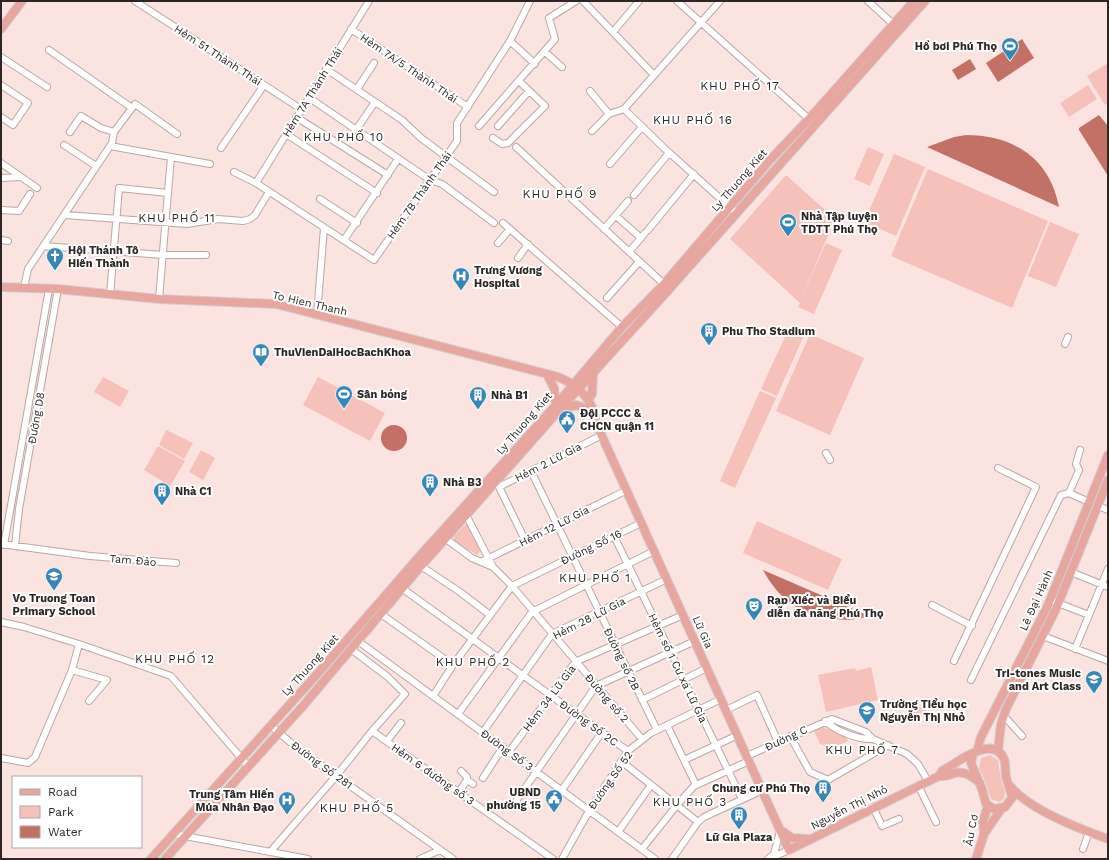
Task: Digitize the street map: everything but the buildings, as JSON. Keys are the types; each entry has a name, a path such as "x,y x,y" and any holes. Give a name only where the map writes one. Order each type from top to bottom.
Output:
{"main road":[{"path":"2,24 22,1"},
{"name":"Ly Thuong Kiet","path":"151,859 556,409 584,395 593,374 667,287 730,207 769,161 809,119 914,1"},
{"name":"Ly Thuong Kiet","path":"465,511 497,486 556,409 573,383 622,327 667,287 737,213 925,1"},
{"name":"To Hien Thanh","path":"1,287 58,289 159,299 276,304 547,374 573,383 584,395"},
{"path":"547,374 554,388 556,409 574,405 579,405 586,409"},
{"path":"584,395 592,394 593,374"},
{"name":"Lữ Gia","path":"584,395 582,400 586,409 602,435 789,850"},
{"name":"Lữ Gia","path":"584,395 596,414 596,423"},
{"name":"Lê Đại Hành","path":"975,752 981,737 1050,600 1108,455"},
{"name":"Lê Đại Hành","path":"998,750 1004,716 1058,604 1108,480"},
{"path":"1089,502 1098,506"},
{"name":"Ly Thuong Kiet","path":"165,859 352,649 403,589 442,536"},
{"path":"1002,808 994,809 988,806 984,800 980,783 971,763 975,752 987,747 998,750 1004,760 1006,778 1010,786 1020,797 1039,808 1089,832 1108,839"},
{"name":"Nguyễn Thị Nhỏ","path":"939,776 942,771 975,752"},
{"name":"Nguyễn Thị Nhỏ","path":"789,850 873,807 939,776 944,777 957,773 965,773 980,783"},
{"path":"984,834 1002,808 1009,803 1012,798 1010,786"},
{"path":"1009,803 1019,803 1039,808"},
{"name":"Âu Cơ","path":"976,859 984,834 983,821 988,806"},
{"path":"780,829 792,838 799,840 812,838"}],"street":[{"name":"Hẻm 51 Thành Thái","path":"135,1 301,109"},
{"name":"Hẻm 7A Thành Thái","path":"256,183 369,1"},
{"name":"Hẻm 7B Thành Thái","path":"344,240 374,260 457,142 457,123 510,41 530,1"},
{"path":"479,126 514,84 519,81 535,64 555,39 549,18 576,1"},
{"path":"583,1 654,75"},
{"path":"612,32 639,1"},
{"path":"677,1 702,21 809,119"},
{"path":"592,131 609,114 624,109 720,1"},
{"path":"868,1 893,24"},
{"name":"Hẻm 7A/5 Thành Thái","path":"351,29 468,107"},
{"path":"510,41 535,64"},
{"path":"49,50 177,134"},
{"path":"545,52 562,67"},
{"path":"1,57 47,87"},
{"path":"357,90 374,64"},
{"path":"326,69 402,120 421,138 494,192"},
{"path":"493,138 502,144 508,144 545,106 519,81"},
{"path":"1,85 28,104 12,125 1,117"},
{"path":"221,148 264,85"},
{"path":"590,90 609,114"},
{"path":"498,126 530,91"},
{"path":"308,97 430,180 442,184 494,223"},
{"path":"356,130 375,102"},
{"path":"24,287 28,269 114,140 114,132 133,106"},
{"path":"624,109 669,153 737,213"},
{"path":"70,132 81,116 101,128 114,132"},
{"path":"296,117 388,175"},
{"path":"610,164 642,127"},
{"path":"286,134 376,193"},
{"path":"64,145 96,166"},
{"path":"110,146 210,164"},
{"path":"516,147 667,287"},
{"path":"634,195 669,153"},
{"path":"159,299 171,157"},
{"path":"234,172 256,183 344,240 357,223 398,159"},
{"path":"1,163 36,188"},
{"path":"629,252 694,174"},
{"path":"1,178 22,177"},
{"path":"110,295 119,188 168,193"},
{"path":"64,215 186,224 224,219 247,220 255,215 269,192"},
{"path":"1,210 19,211 30,194"},
{"path":"320,199 357,223"},
{"path":"604,229 628,202"},
{"path":"616,216 645,233"},
{"path":"503,223 622,327"},
{"path":"317,315 319,275 324,228"},
{"path":"498,243 510,229"},
{"path":"518,258 528,244"},
{"path":"44,246 163,255 206,255"},
{"path":"607,298 639,262"},
{"name":"Đường D8","path":"3,544 11,507 49,289"},
{"name":"Đường D8","path":"15,546 19,509 58,289"},
{"path":"1065,344 1068,337"},
{"path":"26,423 35,425"},
{"name":"Hẻm 2 Lữ Gia","path":"497,486 531,471 602,435"},
{"path":"1069,493 1079,470 1076,464 1080,450"},
{"path":"826,453 830,460"},
{"path":"954,661 972,626 1036,487 998,468"},
{"name":"Đường số 2B","path":"531,471 657,730"},
{"path":"497,486 525,540"},
{"name":"Hẻm 12 Lữ Gia","path":"481,562 627,490"},
{"path":"971,680 1061,495 1069,493 1089,502"},
{"path":"1098,506 1108,510"},
{"path":"11,507 19,509"},
{"path":"465,511 493,567"},
{"name":"Đường Số 16","path":"433,696 453,665 512,586 642,522"},
{"path":"442,536 472,558 493,567"},
{"name":"Hẻm số 1 Cư xá Lữ Gia","path":"614,536 742,799"},
{"name":"Tam Đảo","path":"3,544 90,556 176,563"},
{"path":"458,714 532,612 654,551"},
{"path":"421,566 460,592 490,615"},
{"name":"Đường số 2","path":"493,567 512,586 532,612 642,739"},
{"path":"1075,649 1089,615 1105,586 1108,569"},
{"path":"1071,572 1105,586"},
{"name":"Hẻm 28 Lữ Gia","path":"483,732 552,634 667,579"},
{"name":"Đường Số 2C","path":"403,589 628,751"},
{"path":"1050,600 1089,615"},
{"path":"932,605 972,626"},
{"path":"381,614 453,665"},
{"name":"Hẻm 34 Lữ Gia","path":"509,752 576,662 683,615"},
{"path":"1,622 24,627 79,644 171,676 240,759 248,766"},
{"path":"1043,636 1108,661"},
{"name":"Đường Số 3","path":"358,641 655,859"},
{"path":"516,801 596,686 695,641"},
{"path":"1,758 28,763 35,757 72,670 79,644"},
{"path":"270,852 405,694 388,677 352,649"},
{"path":"642,700 708,668"},
{"path":"72,670 107,680 90,701"},
{"path":"726,710 757,696 778,742"},
{"name":"Đường Số 52","path":"562,859 589,811 628,751 642,739 657,730 721,699"},
{"path":"1004,716 1022,736"},
{"name":"Đường C","path":"696,785 729,770 790,736 832,719 866,732 873,739 907,754 918,764 928,781"},
{"path":"387,741 401,723"},
{"name":"Đường Số 281","path":"270,725 297,748 453,859"},
{"path":"642,849 676,805 696,785 667,725"},
{"name":"Hẻm 6 đường số 3","path":"372,731 553,859"},
{"path":"562,790 602,732"},
{"path":"684,760 738,735"},
{"path":"790,736 810,772 828,780 888,746"},
{"path":"483,778 503,747"},
{"path":"621,761 698,822"},
{"path":"461,771 467,777 467,780 473,784"},
{"path":"458,792 467,780"},
{"path":"618,832 651,785"},
{"path":"918,785 936,822"},
{"path":"672,859 698,822 704,817 763,790"},
{"path":"873,807 882,826 899,819"},
{"path":"769,859 774,854 777,847 780,829"},
{"path":"1083,849 1089,832"},
{"path":"174,834 308,859"},
{"path":"420,859 440,850"},
{"name":"Nguyễn Thị Nhỏ","path":"769,859 789,850"}],"green space":[{"path":"1108,63 1108,103 1105,105 1087,76"},
{"path":"1088,85 1097,99 1069,117 1060,103"},
{"path":"868,147 884,154 870,186 854,179"},
{"path":"894,154 925,167 896,236 864,222"},
{"path":"928,169 1048,221 1012,308 891,256"},
{"path":"786,175 835,219 800,302 826,243 842,250 814,314 798,307 800,303 730,239"},
{"path":"1050,222 1079,234 1056,287 1028,276"},
{"path":"789,328 804,335 777,396 761,389"},
{"path":"810,334 864,358 830,435 776,411"},
{"path":"103,377 129,391 120,407 94,392"},
{"path":"318,377 385,413 370,441 303,405"},
{"path":"760,391 776,398 735,488 720,481"},
{"path":"166,430 193,443 184,459 159,445"},
{"path":"158,446 185,461 170,486 144,470"},
{"path":"201,450 215,458 203,480 189,472"},
{"path":"757,521 842,559 828,590 743,553"},
{"path":"467,523 481,550 477,555 454,541 454,536"},
{"path":"871,667 878,700 826,712 818,675 855,668 856,671"},
{"path":"905,698 936,716 932,722 901,706"},
{"path":"822,727 845,736 848,741 833,748 820,744 814,731"},
{"path":"990,755 998,760 1001,780 1005,791 1004,799 1000,802 991,799 984,778 979,769 981,758"}],"water":[{"name":"Hồ bơi Phú Thọ","path":"1022,39 1034,58 998,82 986,63"},
{"path":"970,59 976,69 958,80 952,70"},
{"path":"1099,115 1108,126 1108,176 1079,130 1079,128"},
{"path":"966,135 983,136 1000,140 1014,145 1027,153 1038,163 1047,176 1054,190 1059,207 927,147 954,137"},
{"path":"394,425 403,429 407,438 403,447 394,451 385,447 381,438 385,429"},
{"path":"763,570 868,616 851,620 842,620 806,612 793,605 783,597 769,581"}],"place":[{"name":"Hồ bơi Phú Thọ","path":"1010,61"},
{"name":"Nhà Tập luyện TDTT Phú Thọ","path":"788,237"},
{"name":"Hội Thánh Tô Hiến Thành","path":"55,271"},
{"name":"Trưng Vương Hospital","path":"461,291"},
{"name":"Phu Tho Stadium","path":"709,346"},
{"name":"ThuVienDaiHocBachKhoa","path":"261,367"},
{"name":"Sân bóng","path":"344,409"},
{"name":"Nhà B1","path":"478,410"},
{"name":"Đội PCCC & CHCN quận 11","path":"567,434"},
{"name":"Nhà B3","path":"430,497"},
{"name":"Nhà C1","path":"162,506"},
{"name":"Vo Truong Toan Primary School","path":"54,591"},
{"name":"Rạp Xiếc và Biểu diễn đa năng Phú Thọ","path":"754,621"},
{"name":"Tri-tones Music and Art Class","path":"1094,694"},
{"name":"Trường Tiểu học Nguyễn Thị Nhỏ","path":"867,725"},
{"name":"Chung cư Phú Thọ","path":"823,803"},
{"name":"UBND phường 15","path":"554,813"},
{"name":"Trung Tâm Hiến Múa Nhân Đạo","path":"287,815"},
{"name":"Lữ Gia Plaza","path":"739,830"}],"district":[{"name":"KHU PHỐ 17","path":"740,86"},
{"name":"KHU PHỐ 16","path":"693,120"},
{"name":"KHU PHỐ 10","path":"344,137"},
{"name":"KHU PHỐ 9","path":"560,194"},
{"name":"KHU PHỐ 11","path":"177,218"},
{"name":"KHU PHỐ 1","path":"595,578"},
{"name":"KHU PHỐ 12","path":"175,659"},
{"name":"KHU PHỐ 2","path":"473,662"},
{"name":"KHU PHỐ 7","path":"862,750"},
{"name":"KHU PHỐ 3","path":"690,802"},
{"name":"KHU PHỐ 5","path":"357,808"}]}
